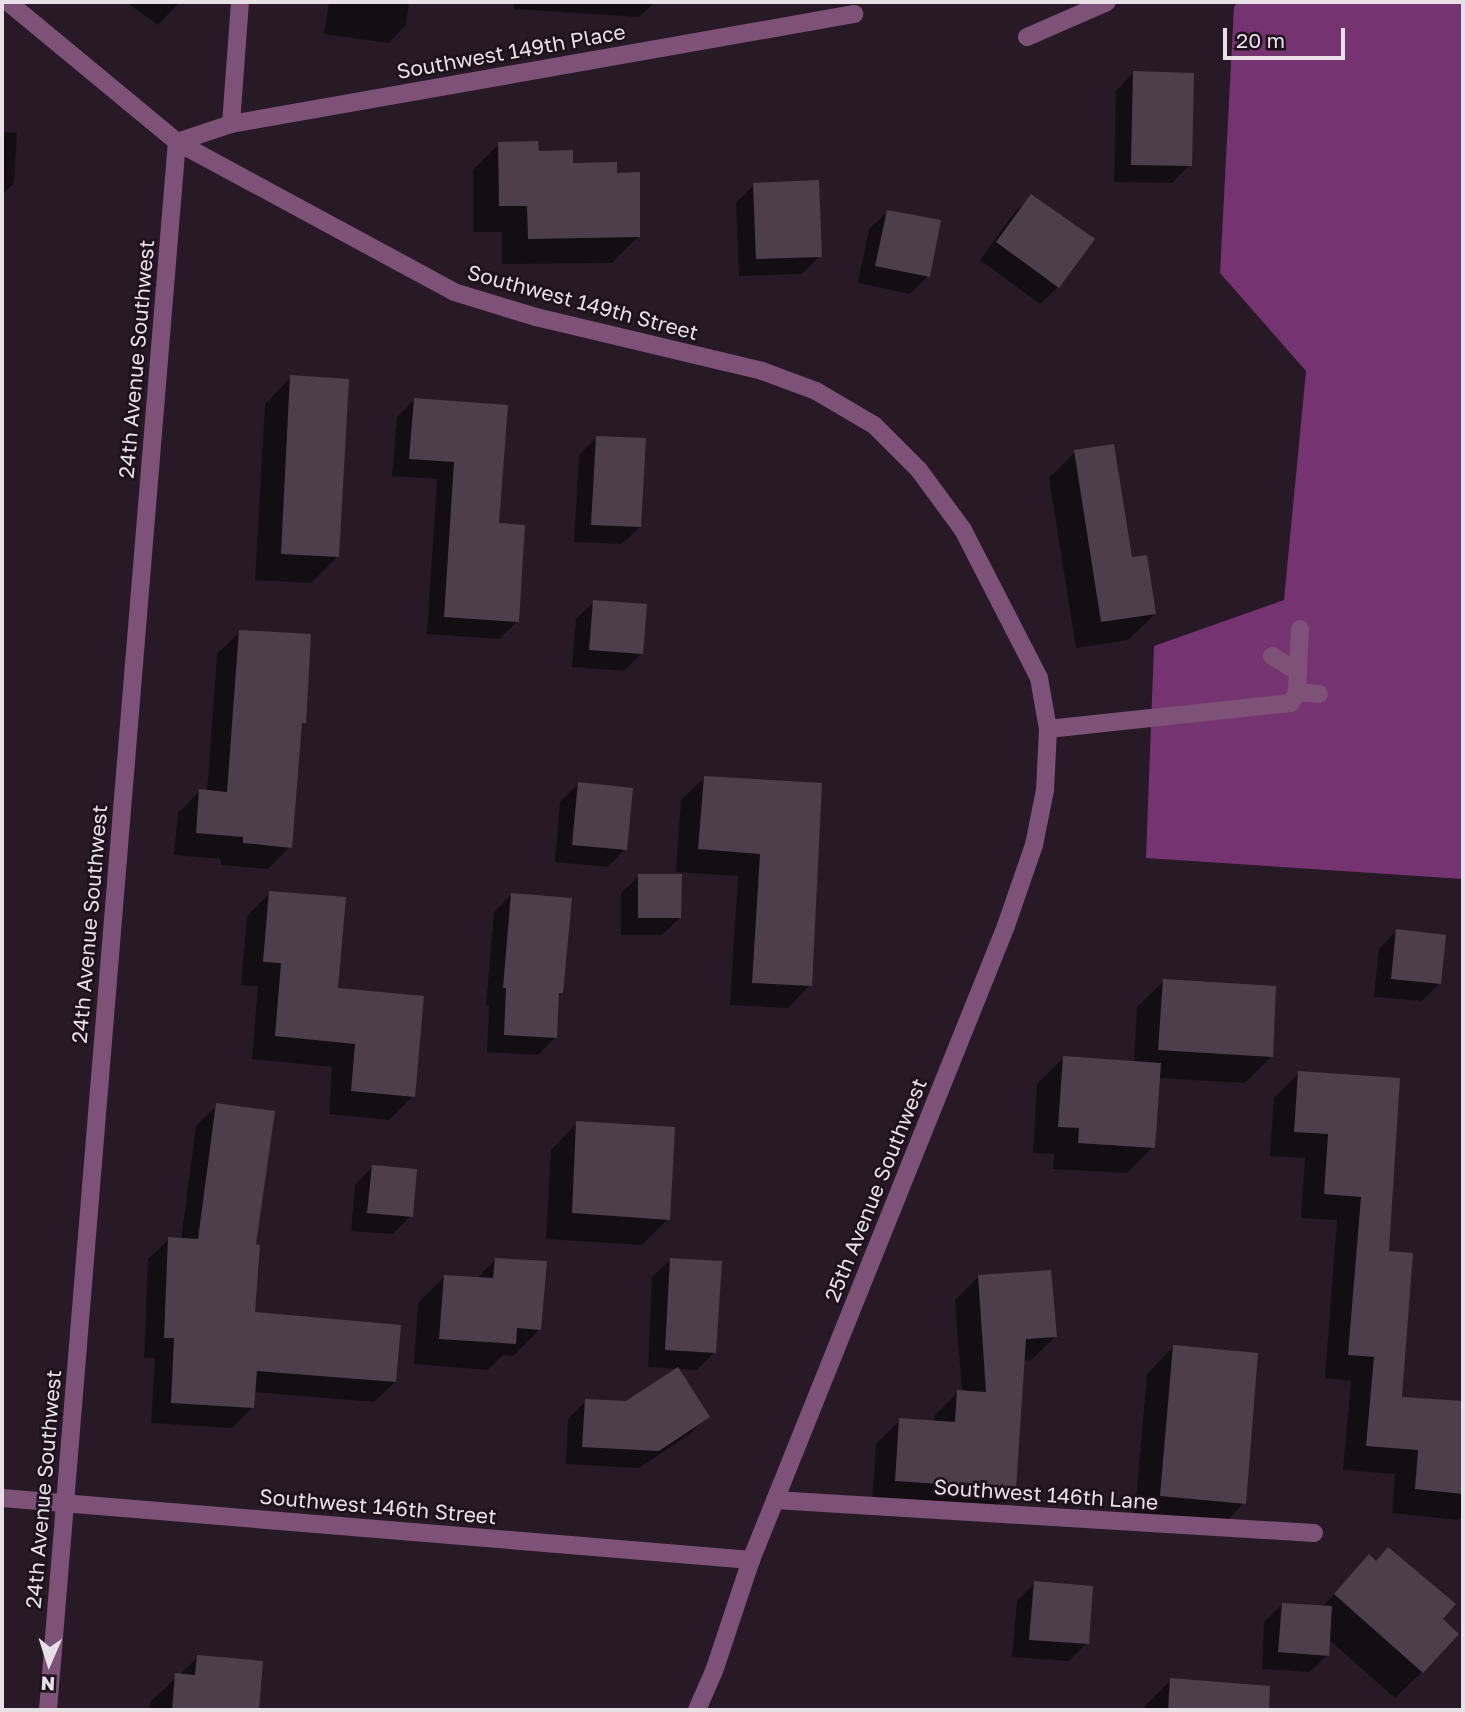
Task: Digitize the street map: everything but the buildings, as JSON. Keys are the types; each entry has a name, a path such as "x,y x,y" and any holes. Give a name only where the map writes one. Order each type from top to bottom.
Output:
{"street":[{"name":"Southwest 149th Street","path":"8,2 177,142 454,292 536,317 762,371 816,391 874,425 919,470 963,530 1039,678"},
{"path":"231,124 240,2"},
{"path":"1027,37 1107,2"},
{"name":"Southwest 149th Place","path":"177,142 231,124 854,14"},
{"name":"24th Avenue Southwest","path":"48,1710 177,142"},
{"path":"1048,729 1291,703 1297,692 1300,629"},
{"path":"1272,656 1298,672"},
{"name":"25th Avenue Southwest","path":"697,1710 714,1671 751,1560 1006,926 1034,845 1045,790 1048,729 1039,678"},
{"path":"1297,692 1320,694"},
{"name":"Southwest 146th Street","path":"2,1498 751,1560"},
{"name":"Southwest 146th Lane","path":"775,1500 1314,1533"}],"shaded area":[{"path":"1238,2 1463,2 1463,879 1146,858 1154,646 1284,600 1306,371 1220,273 1234,7"}]}
